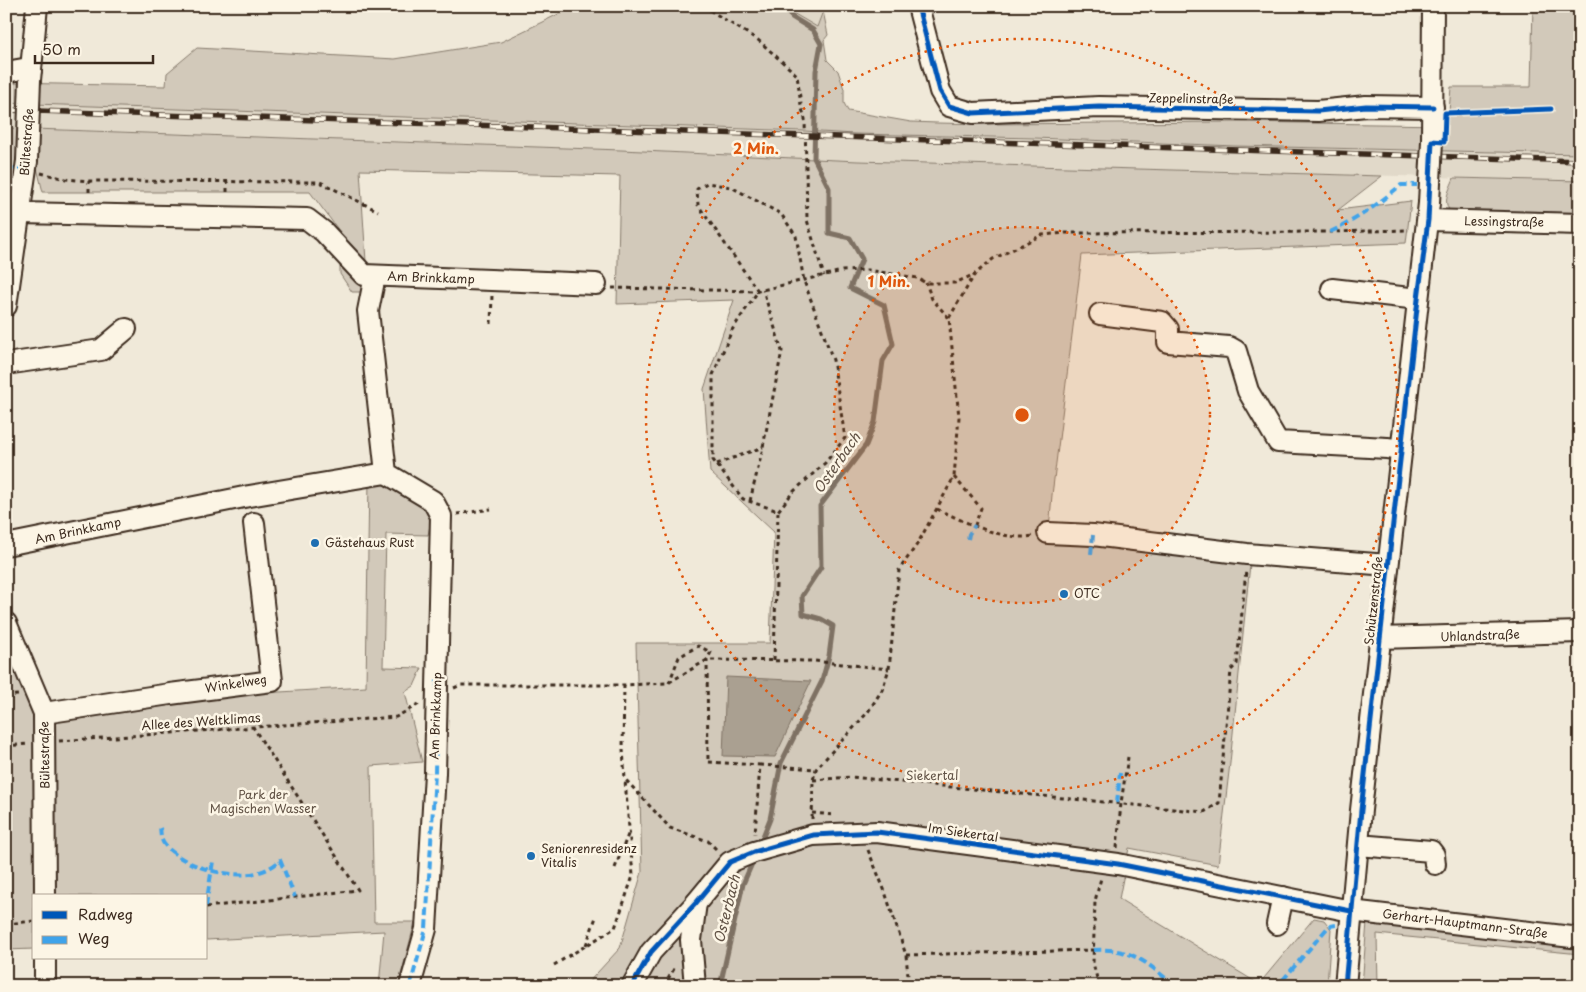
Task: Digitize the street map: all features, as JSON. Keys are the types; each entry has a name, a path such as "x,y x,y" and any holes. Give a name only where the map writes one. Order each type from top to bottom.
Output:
{"street":[{"name":"Bültestraße","path":"6,306 26,165 30,75 37,6"},
{"name":"Zeppelinstraße","path":"918,6 940,91 949,106 973,113 1099,107 1318,111 1366,106 1433,123"},
{"path":"1433,6 1433,123"},
{"path":"6,72 23,69 30,75"},
{"name":"Schützenstraße","path":"1344,986 1418,299 1423,218 1433,123"},
{"path":"19,213 307,219 324,232 364,275 375,276"},
{"name":"Lessingstraße","path":"1423,218 1580,224"},
{"name":"Am Brinkkamp","path":"6,545 249,496 386,473 368,311 375,276 596,284"},
{"path":"1332,289 1418,299"},
{"path":"1100,314 1162,322 1168,329 1168,342 1228,347 1236,350 1248,392 1278,442 1402,450"},
{"path":"6,364 101,350 126,329"},
{"path":"386,473 433,501 442,516"},
{"name":"Am Brinkkamp","path":"410,986 426,929 435,773 442,516"},
{"name":"Winkelweg","path":"44,713 272,680 254,522"},
{"path":"1048,533 1093,535 1247,554 1388,565"},
{"name":"Bültestraße","path":"6,623 44,713 46,742 46,894"},
{"name":"Uhlandstraße","path":"1380,638 1580,632"},
{"name":"Im Siekertal","path":"632,986 651,952 730,862 754,852 813,835 877,832 1118,864 1351,911"},
{"path":"1358,845 1431,851 1434,855 1435,864"},
{"path":"1277,924 1283,897"},
{"path":"694,986 691,940 696,903"},
{"name":"Gerhart-Hauptmann-Straße","path":"1351,911 1580,938"},
{"path":"45,960 45,986"}],"path":[{"path":"703,6 758,40 797,75 805,119 806,220 824,276"},
{"path":"26,165 66,179 89,181 320,182 378,211"},
{"path":"88,192 89,181"},
{"path":"227,182 227,192"},
{"path":"774,660 778,511 793,492 824,463 845,438 833,360 804,280 796,236 781,214 731,187 707,183 697,189 698,205 758,291 732,330 713,375 713,460 743,498 778,511"},
{"path":"842,271 868,270 917,278 926,283 955,283 975,274 993,259 1042,235 1066,232 1330,232 1423,218"},
{"path":"949,318 975,274"},
{"path":"813,835 813,780 816,769 868,712 882,690 889,669 899,570 918,543 954,477 959,417 949,318 932,299 926,283"},
{"path":"491,324 492,288"},
{"path":"750,501 764,447 782,350 763,290"},
{"path":"716,464 764,447"},
{"path":"954,477 981,508 975,525"},
{"path":"442,516 491,509"},
{"path":"937,510 1009,536 1024,538 1048,533"},
{"path":"813,780 851,777 1204,812 1219,803 1231,670 1237,664 1247,554"},
{"path":"668,683 679,657 698,646 711,652 707,660 708,762 816,769"},
{"path":"437,686 668,683 707,660 814,661 889,669"},
{"path":"554,965 615,928 633,876 623,749 624,685"},
{"path":"6,696 19,695"},
{"path":"208,907 358,890 253,727"},
{"path":"754,852 760,765"},
{"path":"625,779 670,828 708,841 730,862"},
{"path":"615,868 630,829"},
{"path":"860,833 884,889 906,955 909,986"},
{"path":"586,946 596,917"},
{"path":"6,924 32,921"},
{"path":"906,955 1093,950"}],"shaded area":[{"path":"787,6 822,6 823,11 817,27 793,13"},
{"path":"6,103 855,134 1580,154 1580,181 858,161 621,150 6,128"},
{"path":"726,677 811,681 775,757 723,756"}],"green space":[{"path":"575,6 787,6 793,13 817,27 823,11 828,35 824,40 827,60 838,71 844,89 844,103 848,111 911,122 988,124 1235,122 1448,125 1451,87 1531,87 1533,6 1580,6 1580,154 855,134 6,103 6,83 166,86 167,73 197,48 395,59 501,42"},
{"name":"Siekertal","path":"6,128 621,150 858,161 1382,176 1338,210 1411,201 1406,243 1082,255 1048,541 1250,564 1218,865 1129,848 1119,899 1259,984 1314,918 1324,920 1331,929 1327,986 585,986 620,948 642,872 636,643 770,643 774,532 710,472 704,389 734,300 617,304 620,176 360,170 368,292 352,292 340,274 340,232 310,192 43,192 37,168 6,167"},
{"path":"1454,178 1580,181 1580,214 1450,211 1447,199"},
{"name":"Park der Magischen Wasser","path":"376,476 432,515 428,535 386,534 383,667 422,668 414,686 405,692 422,762 371,766 374,922 415,922 398,986 379,986 384,931 208,940 208,894 32,894 32,949 6,950 6,635 37,716 228,695 366,687 369,479"},
{"path":"1367,922 1580,943 1580,954 1377,934 1378,986 1362,986"}],"waterway":[{"name":"Osterbach","path":"760,844 770,819 781,763 822,681 829,656 833,626 821,619 803,614 802,596 821,567 820,506 866,445 875,422 883,361 893,344 884,305 850,288 862,259 850,238 829,233 829,188 814,158 816,71 821,44 813,30 792,17 781,6"},
{"name":"Osterbach","path":"720,986 743,884 754,859"}],"railway":[{"path":"6,110 1580,161"}],"marked path":[{"path":"6,168 26,169"},
{"path":"1330,232 1367,211 1401,185 1417,185"},
{"path":"968,539 975,525"},
{"path":"1091,554 1093,535"},
{"path":"410,986 426,929 435,773 437,678"},
{"path":"1117,803 1120,773"},
{"path":"160,828 163,843 170,850 190,863 213,871 250,874 272,866 280,860 295,897"},
{"path":"208,894 213,861"},
{"path":"1272,986 1282,981 1329,926 1336,925"},
{"path":"1093,950 1118,951 1129,954 1156,970 1175,986"}],"cycle path":[{"path":"918,6 940,91 949,106 973,113 1099,107 1318,111 1366,106 1433,107"},
{"path":"1345,986 1361,810 1428,220 1432,141 1444,142 1445,113 1551,109"},
{"path":"632,986 651,952 730,862 754,852 813,835 877,832 1118,864 1351,911"}],"place":[{"name":"Gästehaus Rust","path":"315,543"},
{"name":"OTC","path":"1064,594"},
{"name":"Seniorenresidenz Vitalis","path":"531,856"}]}
